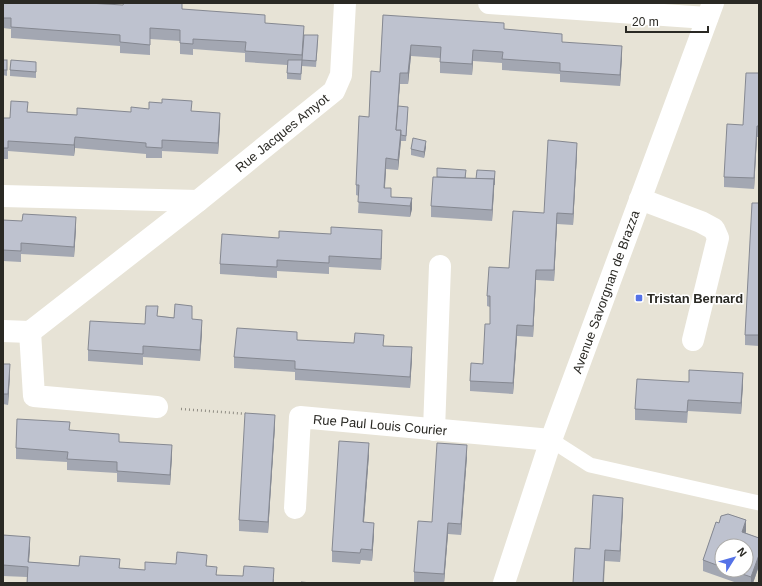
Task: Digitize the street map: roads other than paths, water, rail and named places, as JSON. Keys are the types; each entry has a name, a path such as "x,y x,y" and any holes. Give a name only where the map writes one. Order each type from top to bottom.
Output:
{"street":[{"name":"Rue Jacques Amyot","path":"30,332 198,201 334,91 341,75 345,3"},
{"path":"489,3 710,11"},
{"name":"Avenue Savorgnan de Brazza","path":"504,583 551,440 710,11"},
{"path":"3,196 198,201"},
{"path":"640,199 700,222 714,229 718,238 694,340"},
{"path":"434,430 440,266"},
{"path":"3,331 30,332 34,396 157,407"},
{"name":"Rue Paul Louis Courier","path":"295,508 300,418 551,440"}],"lane":[{"path":"551,440 590,465 759,503"}],"place":[{"name":"Tristan Bernard","path":"639,298"}]}
